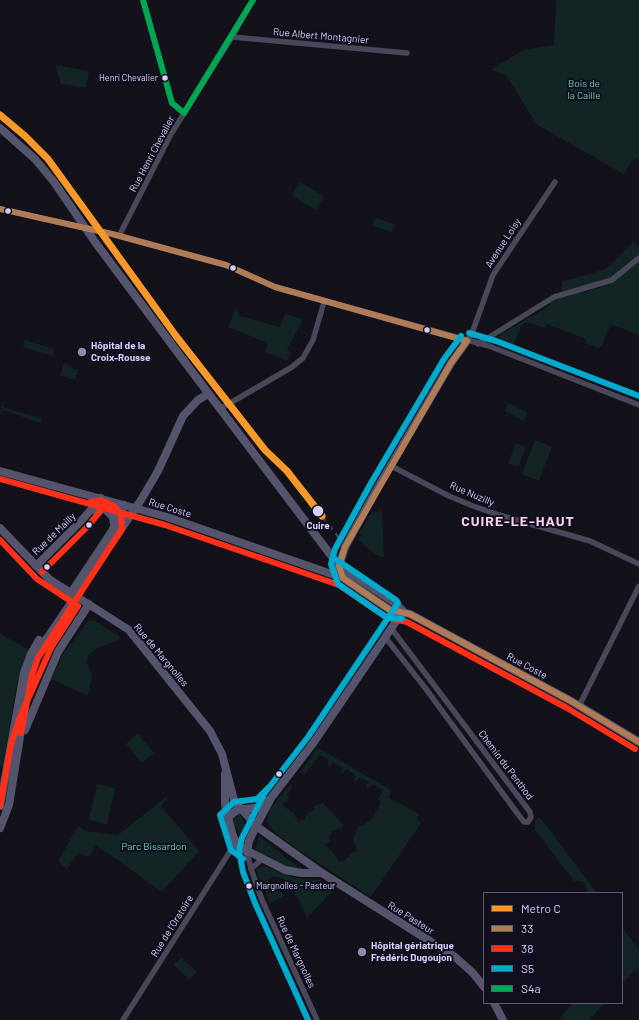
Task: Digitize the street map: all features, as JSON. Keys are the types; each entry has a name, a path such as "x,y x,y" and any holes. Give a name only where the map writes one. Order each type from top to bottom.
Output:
{"street":[{"path":"143,0 172,102 184,113"},
{"name":"Rue Henri Chevalier","path":"119,236 171,134 253,0"},
{"name":"Rue Albert Montagnier","path":"232,36 407,53"},
{"path":"0,128 35,159 208,394 339,566 343,578"},
{"name":"Avenue Loisy","path":"467,341 472,333 493,275 555,182"},
{"path":"0,208 119,236 226,265 275,287 324,302 493,348 639,405"},
{"path":"478,344 554,298 612,280 639,258"},
{"path":"220,410 289,369 303,358 313,340 324,302"},
{"path":"332,574 339,566 345,547 391,466 451,363 467,341"},
{"path":"0,828 9,805 29,681 39,650 46,637 124,528 158,471 183,416 198,400 208,394"},
{"path":"0,806 24,673 31,654 41,637 122,525 166,452"},
{"name":"Rue Nuzilly","path":"391,466 473,506 499,515 584,538 639,564"},
{"name":"Rue Coste","path":"0,471 152,513 343,578 390,610 415,616 579,706 639,742"},
{"name":"Rue de Mailly","path":"36,566 92,510 101,498"},
{"path":"65,604 74,586 127,506"},
{"path":"92,510 100,508 106,510 113,517 114,524"},
{"name":"Rue de Margnolles","path":"0,528 50,579 132,633 210,731 222,754 234,800 249,820 256,826 249,841 247,852 250,869 269,917 317,1020"},
{"name":"Rue Coste","path":"339,566 395,603 403,612"},
{"path":"579,706 639,586"},
{"path":"19,746 28,720 58,652 88,603"},
{"path":"256,826 271,798 314,742 403,612"},
{"name":"Chemin du Penthod","path":"385,638 425,688 520,818 524,822 528,822 531,816 530,812 392,628"},
{"name":"Rue de Margnolles","path":"226,770 223,788 228,817 238,846 247,852"},
{"path":"228,817 240,808 261,807 271,798"},
{"name":"Rue de Margnolles","path":"249,820 247,834 249,841"},
{"name":"Rue Pasteur","path":"256,826 322,873 455,957 473,973 483,986"},
{"name":"Rue de l'Oratoire","path":"123,1020 236,842"},
{"name":"Rue Pasteur","path":"247,852 290,871 322,873"},
{"path":"250,869 262,859"},
{"path":"495,1004 503,1020"}],"green space":[{"name":"Bois de la Caille","path":"556,0 639,0 639,160 634,158 624,174 537,125 506,75 491,70 523,50 554,45"},
{"path":"55,65 89,71 86,88 61,84"},
{"path":"299,182 324,196 316,210 292,196"},
{"path":"376,218 395,224 392,232 372,225"},
{"path":"633,242 639,246 639,254 611,278 562,292 562,282 606,269"},
{"path":"639,261 639,335 611,324 602,345 598,348 585,343 586,339 547,324 545,328 527,322 521,326 512,349 497,344 499,335 551,305 549,304 551,301 563,296 592,290 614,282"},
{"path":"236,308 240,316 280,327 285,314 303,319 287,350 291,352 287,361 265,352 268,343 228,327"},
{"path":"25,340 54,349 52,356 23,347"},
{"path":"64,363 72,366 71,368 78,370 75,380 60,375"},
{"path":"3,402 5,402 3,407 43,419 41,423 3,410 0,414"},
{"path":"509,403 528,413 524,421 505,411"},
{"path":"535,440 552,447 539,481 522,474"},
{"path":"516,443 526,447 518,467 508,463"},
{"path":"382,511 384,557 381,557 365,547 358,540 362,534 359,533 372,512"},
{"path":"94,620 120,637 118,640 94,650 89,655 87,663 92,676 88,696 51,679 63,654 88,621"},
{"path":"0,634 29,650 17,683 3,766 0,767"},
{"path":"138,734 154,753 142,763 126,744"},
{"path":"318,748 391,790 389,798 420,814 417,820 421,823 371,897 297,849 273,831 267,821 269,810 291,784 292,787 287,795 289,800 282,803 287,809 293,812 298,822 305,819 305,816 308,815 307,813 315,810 314,806 323,803 342,823 343,827 332,831 329,837 330,842 324,844 325,847 328,847 329,850 334,853 339,862 346,860 346,858 350,856 349,854 357,851 353,839 358,827 364,825 372,819 381,802 378,800 383,790 372,784 369,788 366,787 369,782 359,777 357,781 354,780 356,775 346,769 343,774 341,772 343,768 332,762 330,766 327,764 329,760 320,755 304,775 301,772"},
{"path":"97,784 115,788 107,824 89,820"},
{"name":"Parc Bissardon","path":"166,797 167,799 161,806 199,851 162,892 96,845 89,857 78,853 67,869 58,861 78,826 85,831 118,835"},
{"path":"238,813 242,817 245,825 245,832 242,835 238,833 233,820"},
{"path":"539,817 596,892 588,892 585,883 574,881 535,830 535,821"},
{"path":"258,835 303,870 284,867 256,851"},
{"path":"263,866 294,878 320,880 333,890 307,918 289,881 274,876 266,881 272,893 277,891 282,892 284,896 270,903 256,870"},
{"path":"623,928 639,950 639,973 636,969 623,983"},
{"path":"181,957 197,972 190,980 174,965"},
{"path":"572,1004 604,1004 589,1020 565,1020 561,1016"}],"railway":[{"path":"322,516 340,539"}],"metro line":[{"name":"C","path":"0,115 25,136 48,159 176,336 265,450 287,471 322,516"}],"transit line":[{"name":"S4a","path":"143,0 172,103 184,113 253,0"},
{"name":"33","path":"0,209 112,234 226,265 275,287 467,341"},
{"name":"S5","path":"469,333 496,341 639,396"},
{"name":"S5","path":"402,619 386,617 338,584 331,564 335,549 371,483 444,359 461,336"},
{"name":"33","path":"467,341 451,363 345,547 339,566 343,578 390,610 410,614 571,701 639,742"},
{"name":"38","path":"0,479 165,525 339,585 386,617 407,622 567,708 635,749"},
{"name":"38","path":"21,733 32,675 38,658 122,529 121,515 114,506 101,500 90,502"},
{"name":"38","path":"42,572 88,526 107,503"},
{"name":"38","path":"0,540 37,579 78,606 51,648 20,717 11,744 0,806"},
{"name":"S5","path":"308,1020 255,903 243,872 239,851 242,838 264,794 308,737 398,603 396,600 337,560"},
{"name":"S5","path":"243,859 231,850 220,815 234,802 257,799 268,788"}],"place":[{"name":"Henri Chevalier","path":"165,78"},
{"name":"Hôpital de la Croix-Rousse","path":"82,352"},
{"name":"Cuire","path":"318,511"},
{"name":"Margnolles - Pasteur","path":"249,886"},
{"name":"Hôpital gériatrique Frédéric Dugoujon","path":"362,952"}],"district":[{"name":"CUIRE-LE-HAUT","path":"518,521"}]}
